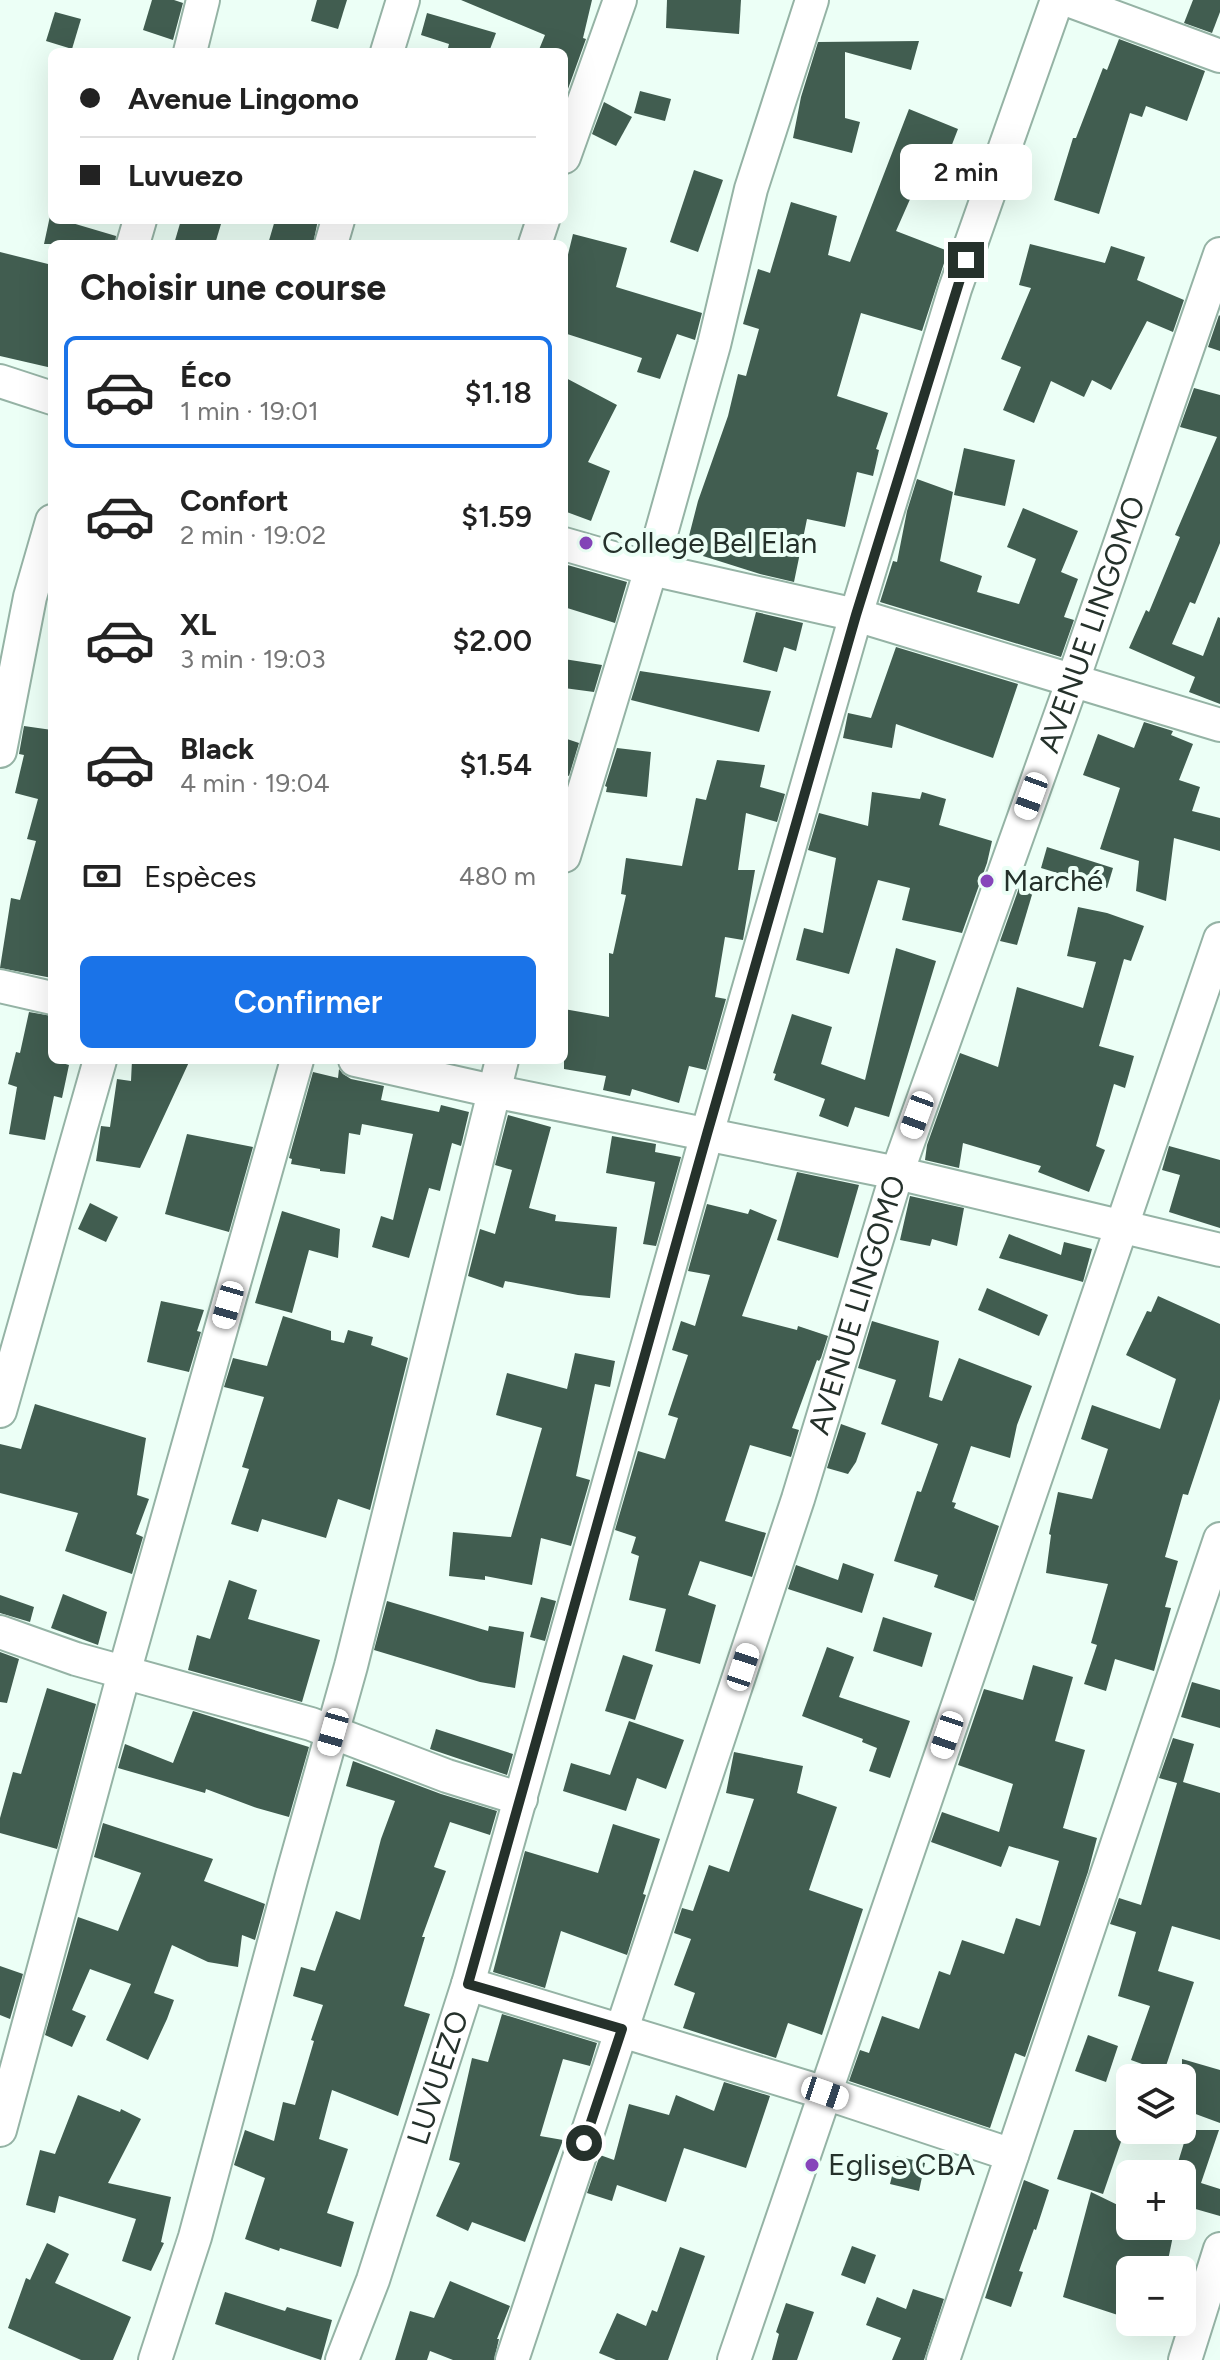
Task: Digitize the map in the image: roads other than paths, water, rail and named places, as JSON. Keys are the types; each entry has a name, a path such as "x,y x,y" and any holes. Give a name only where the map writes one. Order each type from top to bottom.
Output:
{"street":[{"path":"191,48 203,0"},
{"path":"388,48 403,0"},
{"path":"568,146 620,0"},
{"path":"568,843 651,569 714,345 751,189 812,0"},
{"name":"LUVUEZO","path":"342,2360 373,2280 468,1984 856,615 955,289 1057,0"},
{"path":"1068,0 1220,56"},
{"name":"AVENUE LINGOMO","path":"512,2360 798,1499 897,1173 1073,680 1220,254"},
{"path":"0,381 48,397"},
{"path":"0,751 30,597 48,535"},
{"path":"568,545 651,569 856,615 1220,725"},
{"path":"734,2360 1220,939"},
{"path":"0,986 48,997"},
{"path":"0,1411 99,1064"},
{"path":"0,2130 124,1673 296,1064"},
{"path":"373,1064 897,1173 1220,1250"},
{"path":"155,2360 195,2237 355,1651 501,1064"},
{"path":"943,2360 1220,1539"},
{"path":"0,1632 76,1659 311,1724 447,1776 521,1799"},
{"path":"468,1984 622,2029 1012,2155"},
{"path":"1185,2360 1220,2249"}],"place":[{"name":"College Bel Elan","path":"586,543"},
{"name":"Marché","path":"987,881"},
{"name":"Eglise CBA","path":"812,2165"}]}
